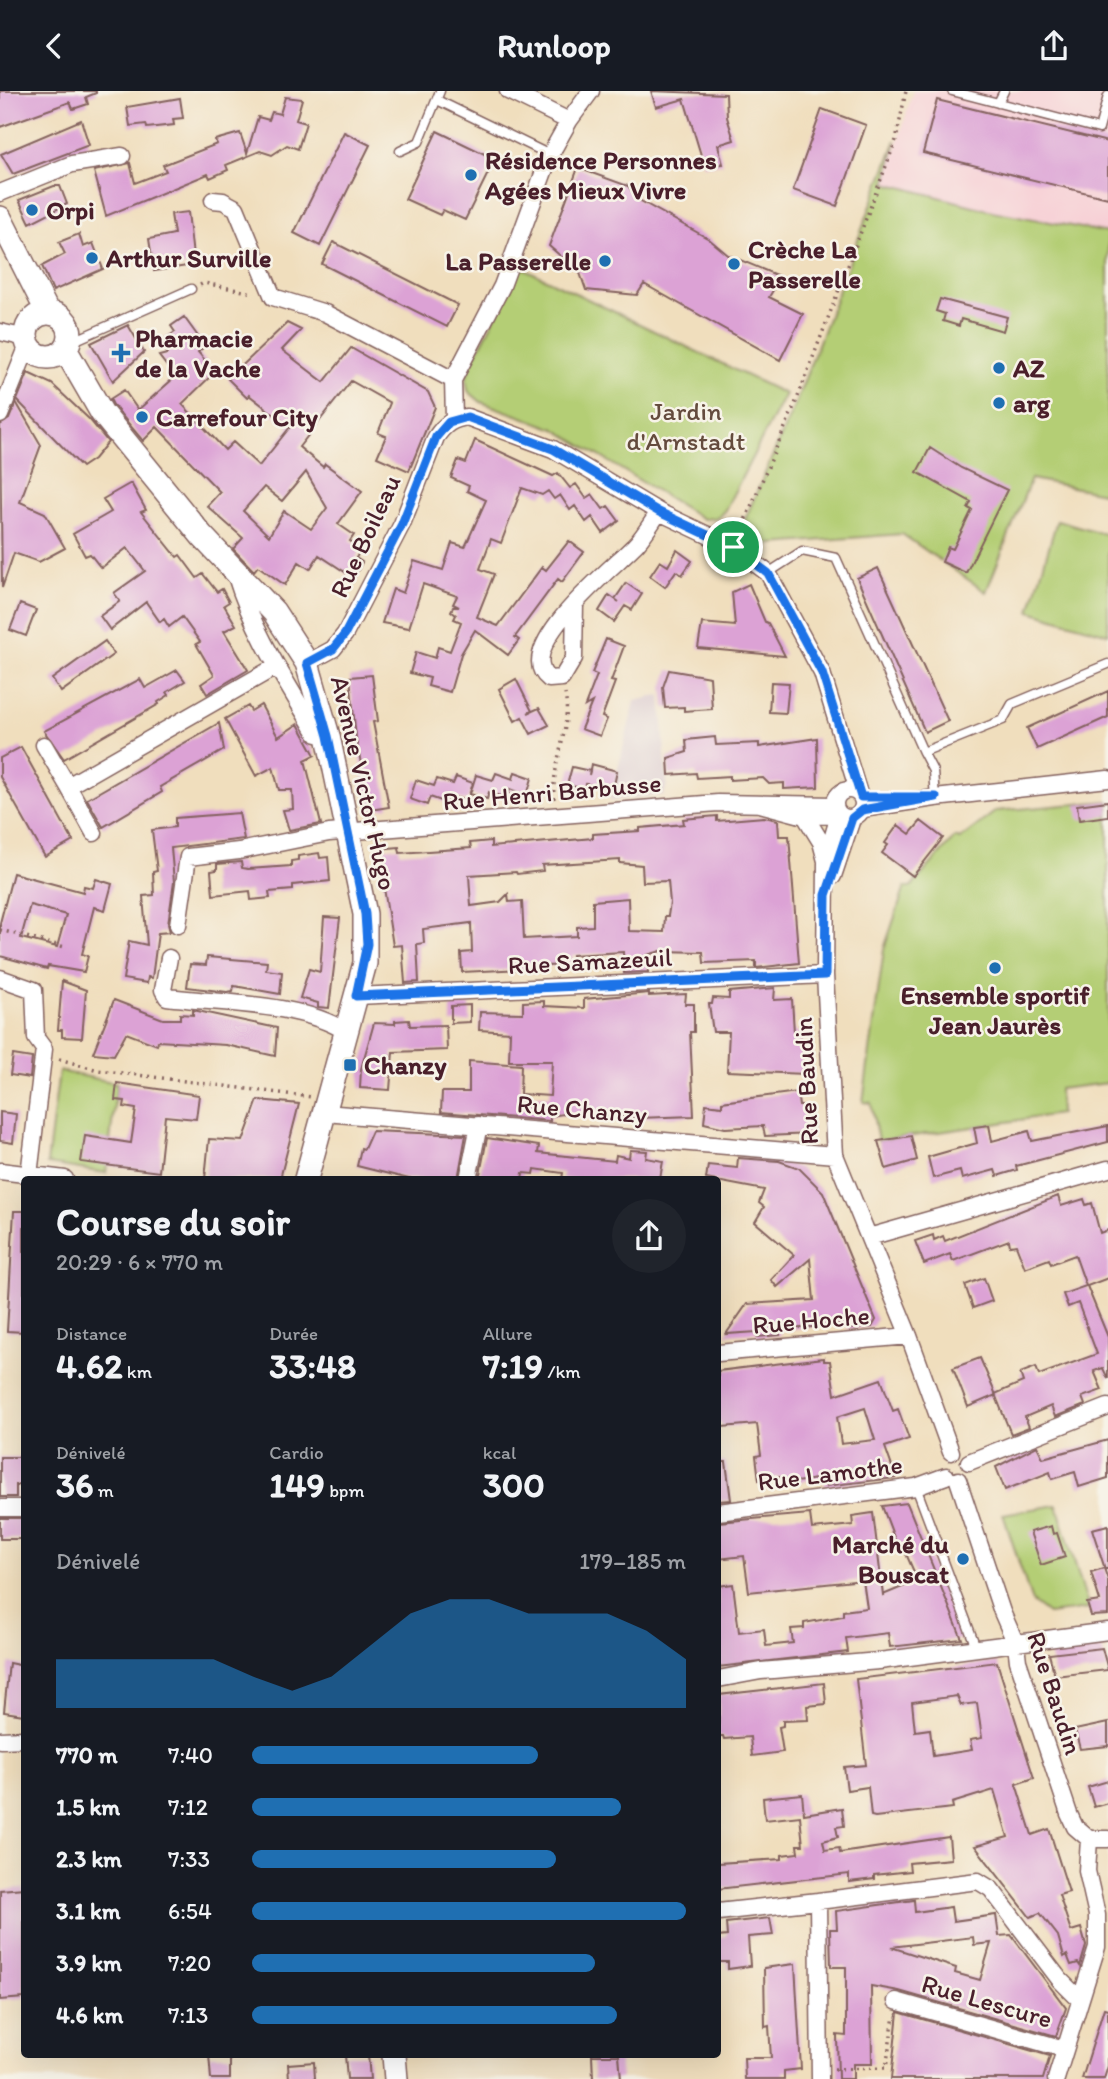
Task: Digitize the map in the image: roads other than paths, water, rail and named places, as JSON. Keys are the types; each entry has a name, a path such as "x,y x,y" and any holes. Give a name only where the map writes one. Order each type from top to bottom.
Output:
{"street":[{"path":"508,91 569,121"},
{"path":"591,91 569,121 550,155 502,286 453,380 454,419 467,417 553,449 659,512 733,547 768,573 822,673 846,750 850,804 1108,779"},
{"path":"0,193 72,164 122,156"},
{"path":"213,200 223,201 236,208 273,297 325,313 453,380"},
{"path":"0,218 48,313 66,323 67,346 45,357 38,355 27,341 0,332"},
{"path":"0,415 27,341 29,323 41,314 48,313"},
{"name":"Avenue Victor Hugo","path":"67,346 102,413 202,535 274,612 307,663 328,736 367,930 365,963 307,1176"},
{"name":"Rue Boileau","path":"307,663 333,649 345,634 402,524 436,437 443,427 454,419"},
{"path":"575,603 574,658 562,678 556,681 544,675 540,660 554,630 575,603 596,578 637,543 659,512"},
{"path":"233,567 243,599 277,666 317,734 328,736"},
{"path":"68,786 277,666"},
{"path":"44,744 94,833"},
{"name":"Rue Henri Barbusse","path":"178,925 188,857 347,832 718,803 850,804"},
{"name":"Rue Henri Barbusse","path":"760,804 805,816 850,804"},
{"name":"Rue Baudin","path":"850,804 827,861 825,975 835,1154 909,1336 951,1452"},
{"name":"Rue Baudin","path":"826,895 850,804"},
{"path":"805,816 821,842 827,861"},
{"path":"169,958 163,990 167,997 245,1003 331,1022 347,1032"},
{"name":"Rue Samazeuil","path":"356,996 825,975"},
{"path":"0,978 34,990 34,1027 44,1055 29,1175"},
{"name":"Rue Chanzy","path":"327,1106 479,1125 835,1154"},
{"path":"469,1176 479,1125"},
{"path":"869,1237 1108,1169"},
{"path":"0,1171 38,1176"},
{"name":"Rue Hoche","path":"721,1353 909,1336"},
{"path":"969,1462 1108,1407"},
{"path":"951,1452 962,1453 969,1462 966,1475 952,1478 942,1463 951,1452"},
{"name":"Rue Baudin","path":"952,1478 1016,1644 1018,1661 1069,1814 1075,1827 1089,1839"},
{"name":"Rue Lamothe","path":"721,1512 916,1487 952,1478"},
{"path":"0,1508 21,1508"},
{"path":"721,1678 761,1671 977,1650 1108,1631"},
{"path":"0,1740 21,1739"},
{"path":"1056,2079 1097,1947 1097,1915 1087,1871 1089,1839 1108,1839"},
{"path":"721,1912 978,1881 991,1889 1060,1980 1080,2000"},
{"path":"818,1901 820,2074"},
{"name":"Rue Lescure","path":"896,2000 1064,2049"},
{"path":"394,2058 396,2079"}],"lane":[{"path":"952,91 1099,129 1108,96"},
{"path":"999,103 1004,91"},
{"path":"400,151 419,142 439,95 550,155"},
{"path":"67,346 191,289"},
{"path":"768,573 802,551 836,558 933,771 936,797"},
{"path":"923,751 1003,720 1012,704 1108,664"},
{"path":"916,1487 977,1650"}],"place":[{"name":"Résidence Personnes Agées Mieux Vivre","path":"471,175"},
{"name":"Orpi","path":"32,210"},
{"name":"Arthur Surville","path":"92,258"},
{"name":"La Passerelle","path":"605,261"},
{"name":"Crèche La Passerelle","path":"734,264"},
{"name":"Pharmacie de la Vache","path":"121,353"},
{"name":"AZ","path":"999,368"},
{"name":"arg","path":"999,403"},
{"name":"Carrefour City","path":"142,417"},
{"name":"Ensemble sportif Jean Jaurès","path":"995,968"},
{"name":"Chanzy","path":"350,1065"},
{"name":"Marché du Bouscat","path":"963,1559"}],"park label":[{"name":"Jardin d'Arnstadt","path":"686,426"}]}
